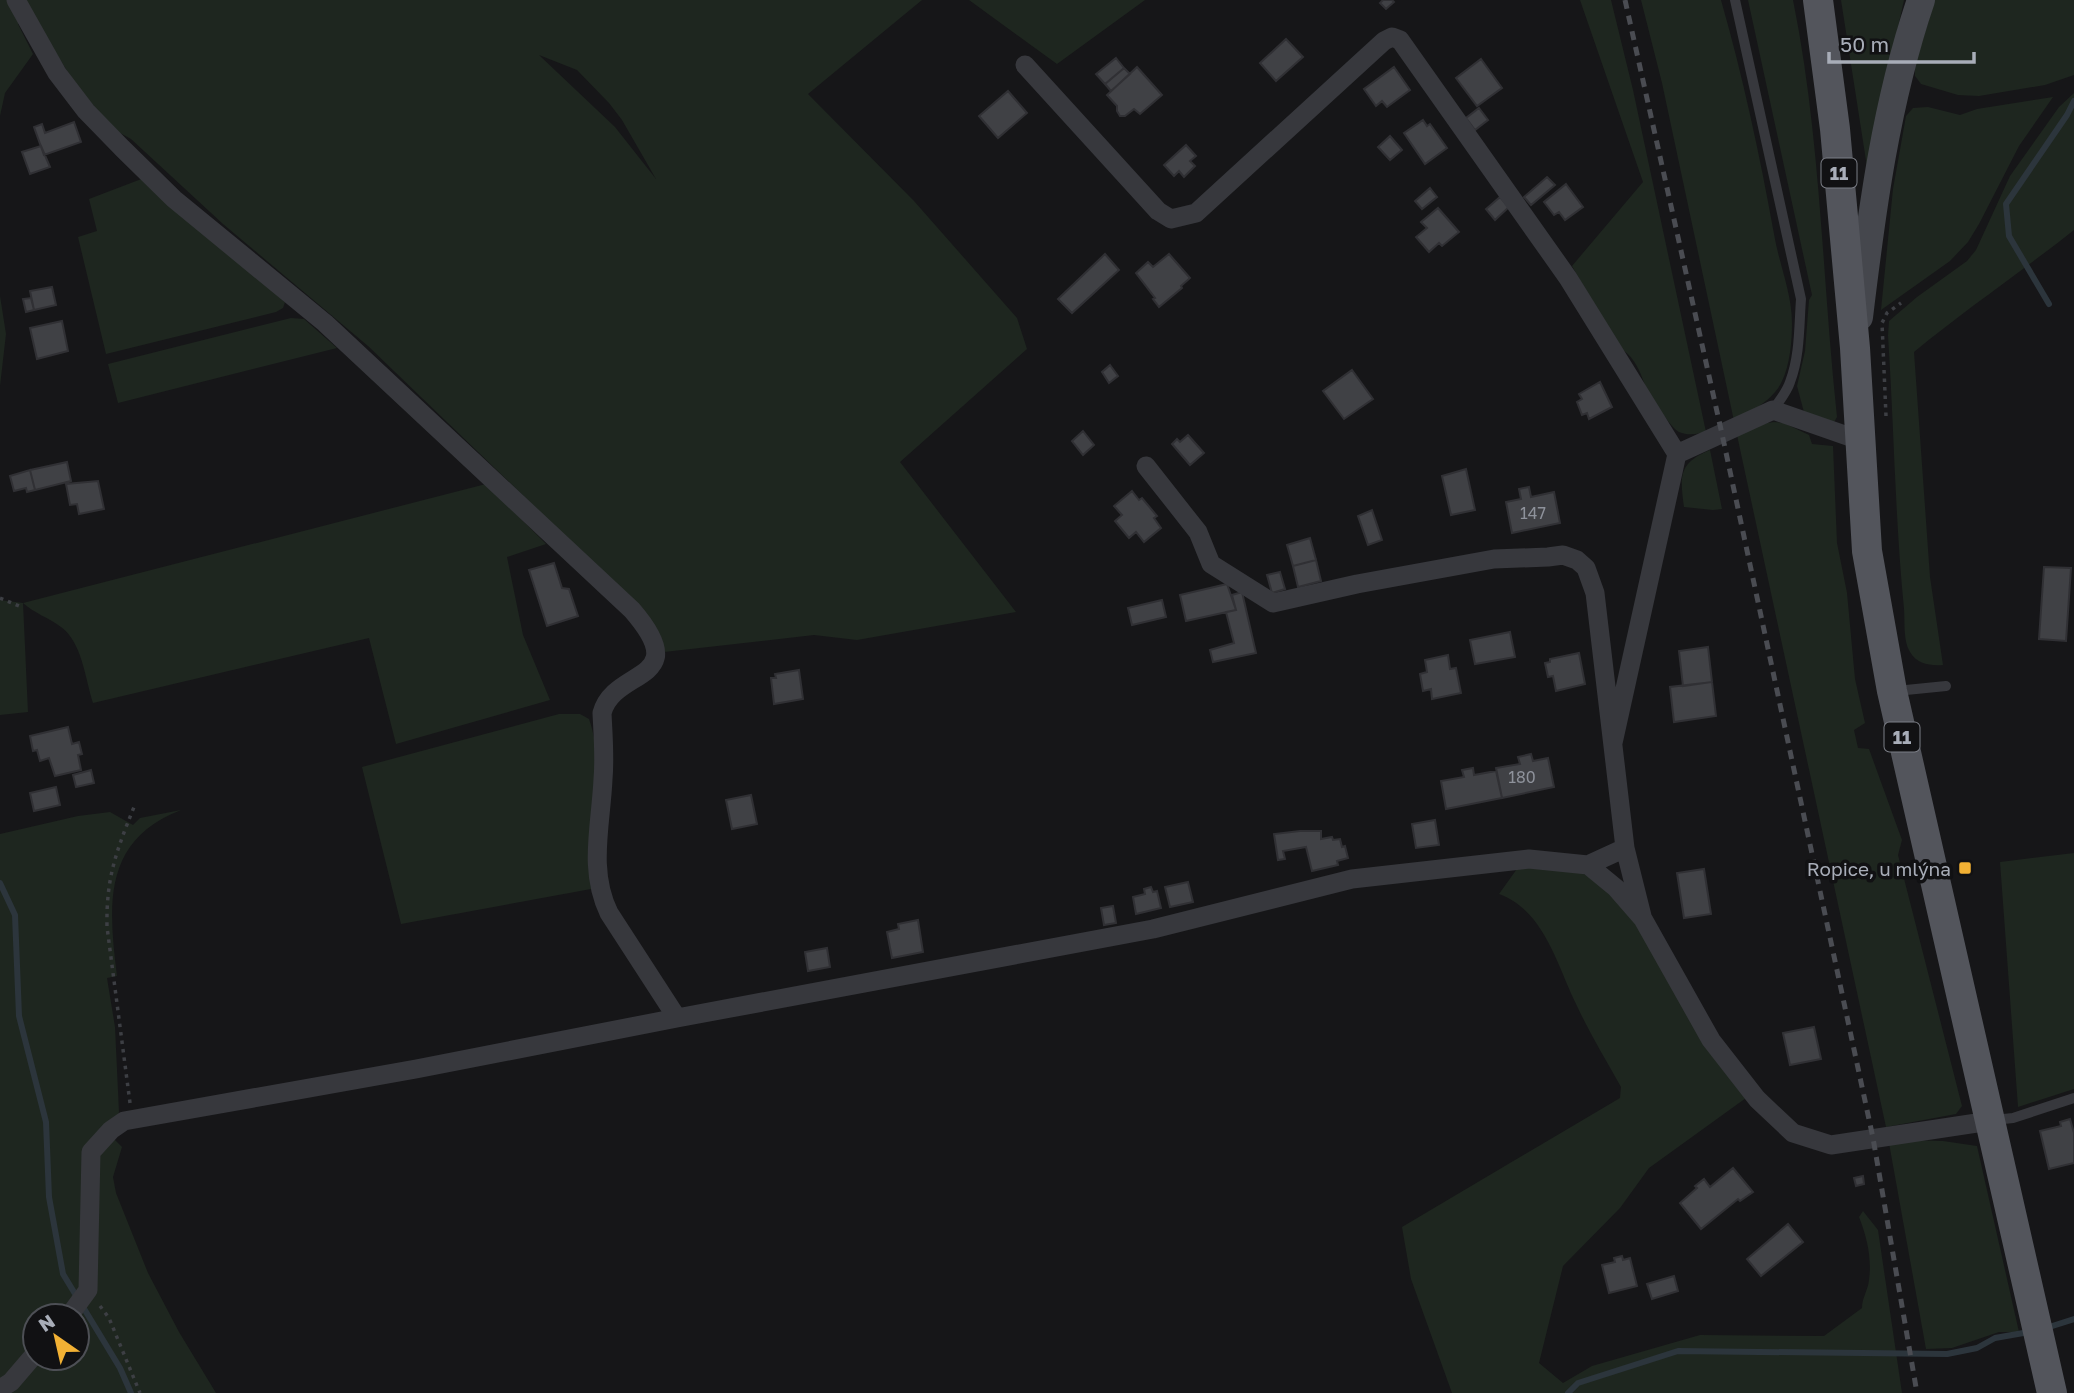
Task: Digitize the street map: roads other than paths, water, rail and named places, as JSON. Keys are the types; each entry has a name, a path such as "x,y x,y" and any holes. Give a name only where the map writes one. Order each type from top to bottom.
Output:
{"main road":[{"name":"11","path":"1818,0 1835,129 1855,348 1867,551 1892,691 2052,1393"},
{"path":"1855,348 1875,185 1895,89 1921,0"}],"street":[{"path":"16,0 57,73 86,111 173,199 334,332 632,610 648,629 656,651 653,662 646,672 610,698 602,713 604,777 596,869 609,913 677,1018"},
{"path":"1025,65 1158,211 1171,219 1196,213 1384,41 1392,37 1400,40 1568,278 1677,454 1613,743"},
{"path":"1677,454 1773,410 1859,440"},
{"path":"1146,466 1198,532 1210,564 1273,603 1357,584 1494,559 1563,555 1577,560 1586,568 1595,593 1625,848 1643,919"},
{"path":"78,1302 87,1290 91,1152 111,1130 132,1119 416,1069 1153,929 1352,879 1529,859 1588,865 1625,848"},
{"path":"1588,865 1616,888 1643,919 1711,1040 1757,1099 1793,1133 1831,1145 1990,1121"},
{"path":"0,1390 21,1370"}],"lane":[{"path":"1735,0 1801,299 1798,346 1790,384 1773,410"},
{"path":"1892,691 1946,686"},
{"path":"1990,1121 2013,1118 2074,1098"}],"waterway":[{"path":"2049,304 2009,236 2006,204 2074,101"},
{"path":"0,883 15,915 19,1016 46,1122 49,1197 63,1274 120,1368 131,1393"},
{"path":"2046,1328 2074,1319"},
{"path":"1568,1393 1578,1383 1678,1351 1947,1354 1977,1348 1995,1338 2029,1332"}],"railway":[{"path":"1625,0 1722,434 1873,1138 1917,1393"}],"place":[{"name":"Ropice, u mlýna","path":"1965,868"}]}
